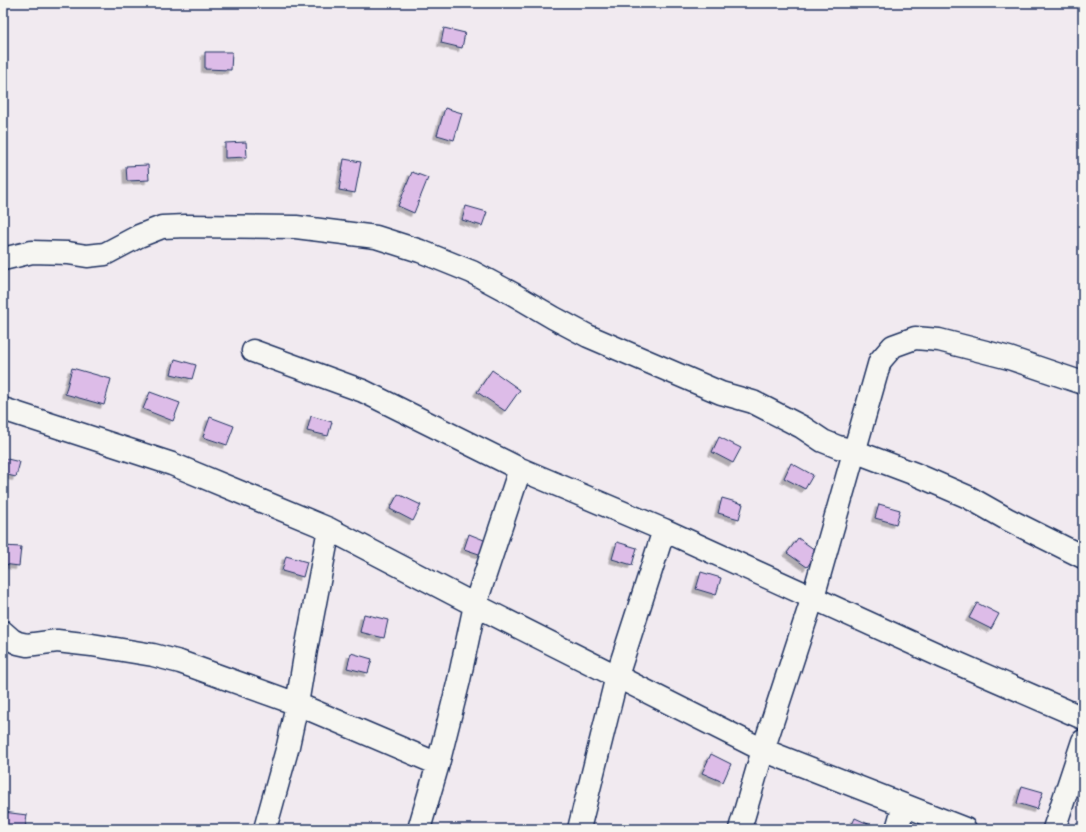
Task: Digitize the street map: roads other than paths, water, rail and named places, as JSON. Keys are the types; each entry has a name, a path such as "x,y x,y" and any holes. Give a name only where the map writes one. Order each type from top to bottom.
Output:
{"street":[{"path":"3,259 32,252 68,253 87,256 105,254 139,236 162,228 186,226 296,227 376,237 420,251 472,272 588,336 721,393 753,402 802,427 823,441 915,474 968,497 1007,519 1083,557"},
{"path":"740,829 763,750 813,597 880,361 893,346 915,338 938,340 1009,358 1083,383"},
{"path":"253,351 363,391 520,469 664,530 943,657 1083,718"},
{"path":"3,409 172,464 329,529 475,605 763,750 965,829"},
{"path":"419,829 438,764 459,680 475,605 520,469"},
{"path":"264,829 288,746 329,529"},
{"path":"578,829 617,676 664,530"},
{"path":"3,632 18,643 27,644 57,641 92,645 180,662 297,704 438,764"},
{"path":"1054,829 1083,741"},
{"path":"897,829 904,806"}]}
